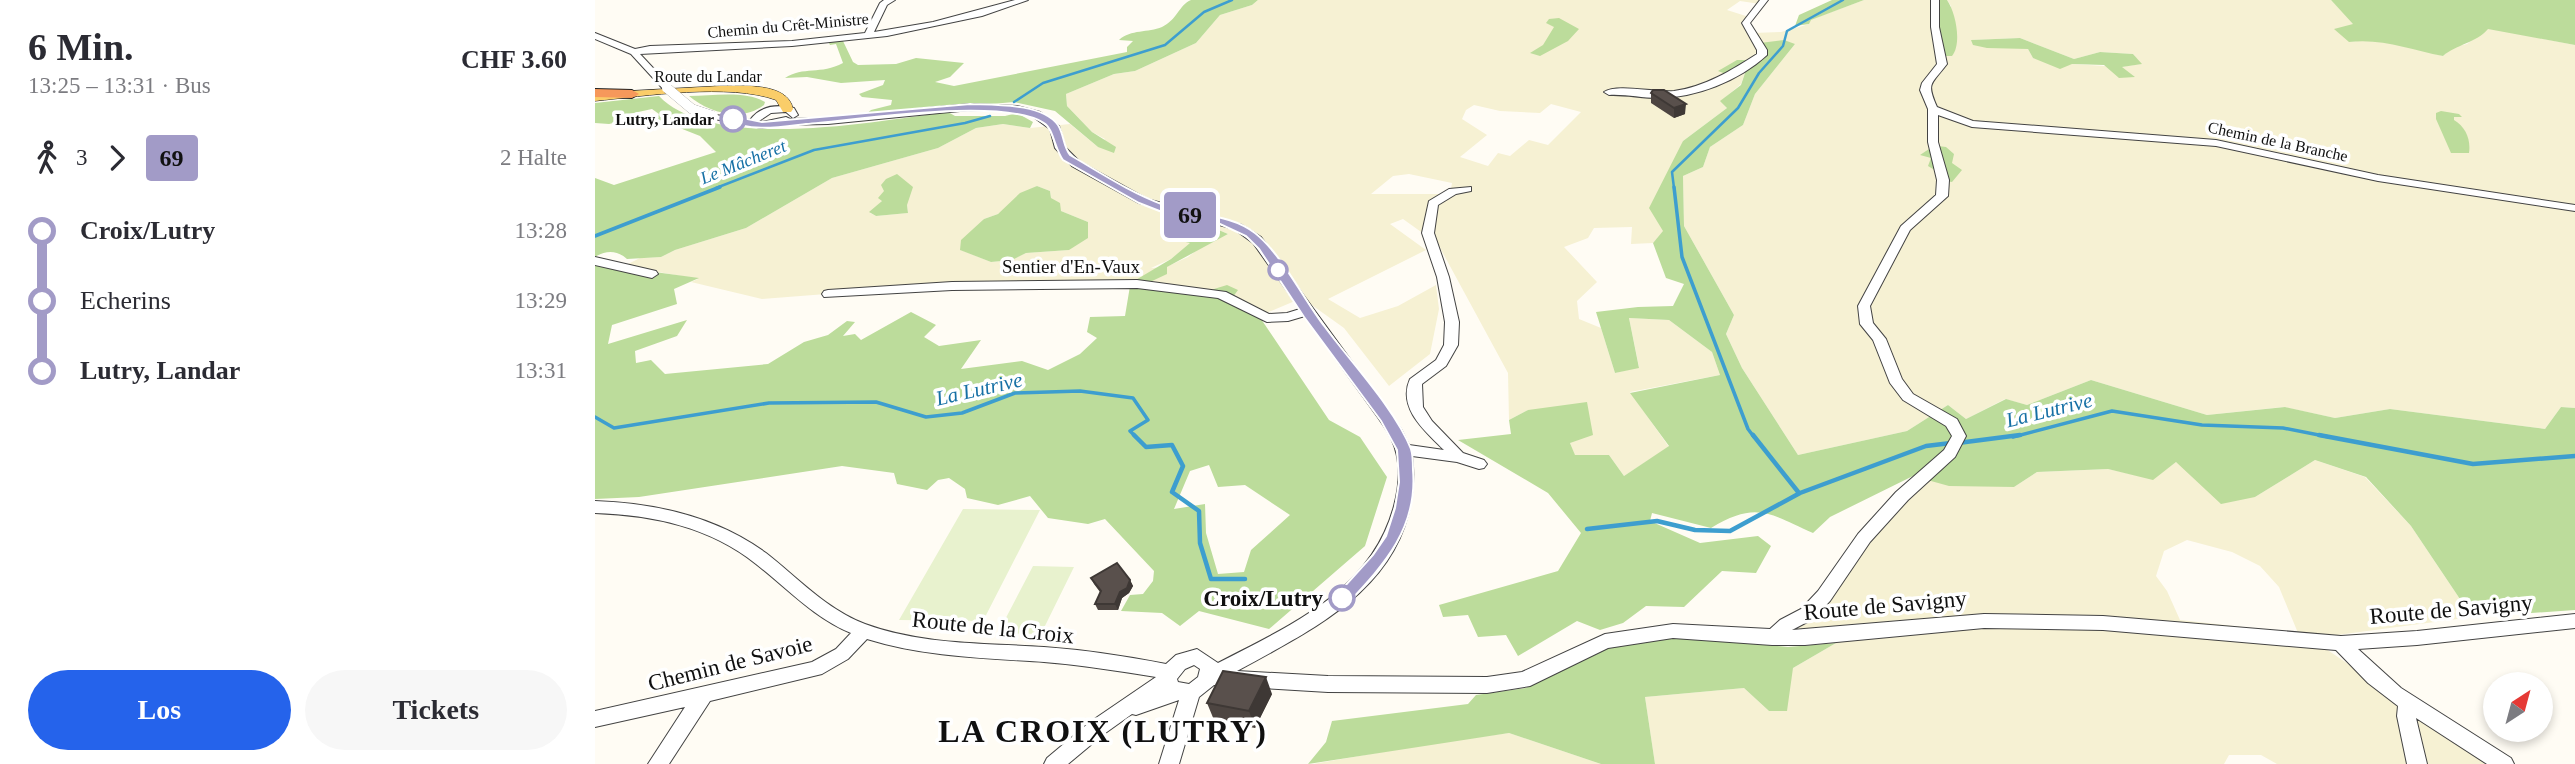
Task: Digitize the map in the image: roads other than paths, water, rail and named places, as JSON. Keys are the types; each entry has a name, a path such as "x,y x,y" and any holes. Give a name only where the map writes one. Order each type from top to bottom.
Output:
{"highway":[{"path":"595,97 632,94"}],"main road":[{"name":"Route du Landar","path":"632,94 759,91 780,97 787,108 770,110"}],"street":[{"path":"869,34 884,4 891,0"},
{"name":"Chemin du Crêt-Ministre","path":"634,52 650,49 762,46 869,34 969,18 1024,0"},
{"path":"1609,92 1660,95 1686,92 1699,90 1732,75 1762,55 1762,50 1746,23 1764,0"},
{"path":"1772,638 1777,631 1800,619 1816,605 1864,538 1894,504 1950,453 1959,436 1952,424 1908,397 1895,380 1879,339 1867,324 1864,306 1905,228 1942,196 1943,180 1933,142 1933,109 1925,90 1927,83 1942,64 1935,27 1935,0"},
{"path":"595,36 634,52 667,88 692,109 713,116 755,119 770,110"},
{"path":"755,119 762,125 991,106 1036,114 1055,128 1060,148 1076,164 1143,201 1165,209 1223,222 1250,234 1263,247 1387,418 1404,450 1407,482 1394,538 1361,580 1326,611 1258,649 1208,670 1202,686 1177,684 1121,712 1054,764"},
{"path":"780,122 787,108 818,121"},
{"name":"Chemin de la Branche","path":"1933,109 1972,124 2216,143 2378,178 2575,208"},
{"path":"1458,457 1451,447 1430,432 1421,419 1413,391 1415,382 1441,363 1451,345 1452,322 1443,277 1428,233 1433,203 1453,191 1467,189"},
{"path":"595,261 652,274"},
{"name":"Sentier d'En-Vaux","path":"828,293 952,286 1137,284 1221,295 1266,318 1288,317 1307,311"},
{"path":"1404,450 1458,457 1479,464"},
{"name":"Route de la Croix","path":"595,507 683,520 709,528 758,556 830,615 864,631 931,648 1070,657 1177,684"},
{"name":"Route de Savigny","path":"1208,670 1328,684 1487,685 1524,680 1605,641 1674,631 1805,638 1997,621 2103,622 2341,643 2417,638 2575,621"},
{"name":"Chemin de Savoie","path":"595,719 816,669 842,654 864,631"},
{"path":"2341,643 2355,661 2504,764"},
{"path":"1169,764 1178,663 1191,658 1208,670"},
{"path":"658,764 703,696"},
{"path":"2408,700 2406,716 2417,764"}],"waterway":[{"name":"Le Mâcheret","path":"1014,102 1043,83 1165,45 1204,12 1232,0"},
{"path":"1674,188 1672,172 1738,108 1759,73 1783,46 1787,31 1843,0"},
{"name":"Le Mâcheret","path":"716,188 814,150 965,123 990,116"},
{"name":"Le Mâcheret","path":"595,236 720,187"},
{"path":"1674,187 1682,257 1748,429 1754,437"},
{"name":"La Lutrive","path":"595,417 614,428 769,403 876,402 926,417 962,413 1015,393 1080,391 1133,398 1148,420 1130,431 1146,447 1172,445 1183,466 1172,492 1199,511 1200,543 1211,579 1245,579"},
{"name":"La Lutrive","path":"2013,437 2112,411 2202,425 2283,428 2329,437"},
{"path":"1753,435 1799,493"},
{"name":"La Lutrive","path":"1958,443 2020,435"},
{"name":"La Lutrive","path":"2319,435 2473,464 2575,456"},
{"name":"La Lutrive","path":"1587,529 1657,521 1695,530 1730,531 1800,493 1926,446 1951,443"}],"place":[{"name":"Lutry, Landar","path":"733,119"},
{"name":"Croix/Lutry","path":"1342,598"}],"district":[{"name":"LA CROIX (LUTRY)","path":"1103,731"}]}
